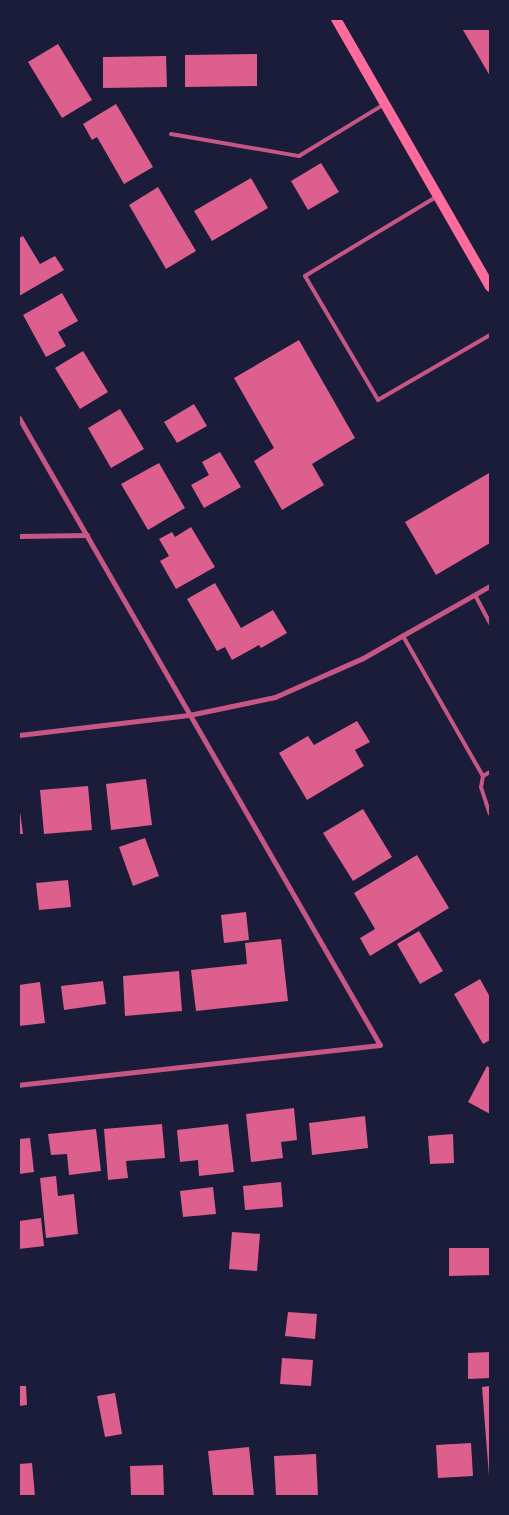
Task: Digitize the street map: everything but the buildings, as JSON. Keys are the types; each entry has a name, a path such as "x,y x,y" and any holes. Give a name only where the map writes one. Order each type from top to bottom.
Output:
{"main road":[{"path":"336,19 490,287"}],"street":[{"path":"19,418 380,1045 19,1085"},
{"path":"19,536 87,536"},
{"path":"19,735 189,715 275,697 363,658 490,586"}],"lane":[{"path":"171,134 298,156 385,104"},
{"path":"438,196 305,276 378,400 490,335"},
{"path":"474,594 490,623"},
{"path":"403,636 484,776"},
{"path":"490,772 484,776 481,787 490,814"}]}
